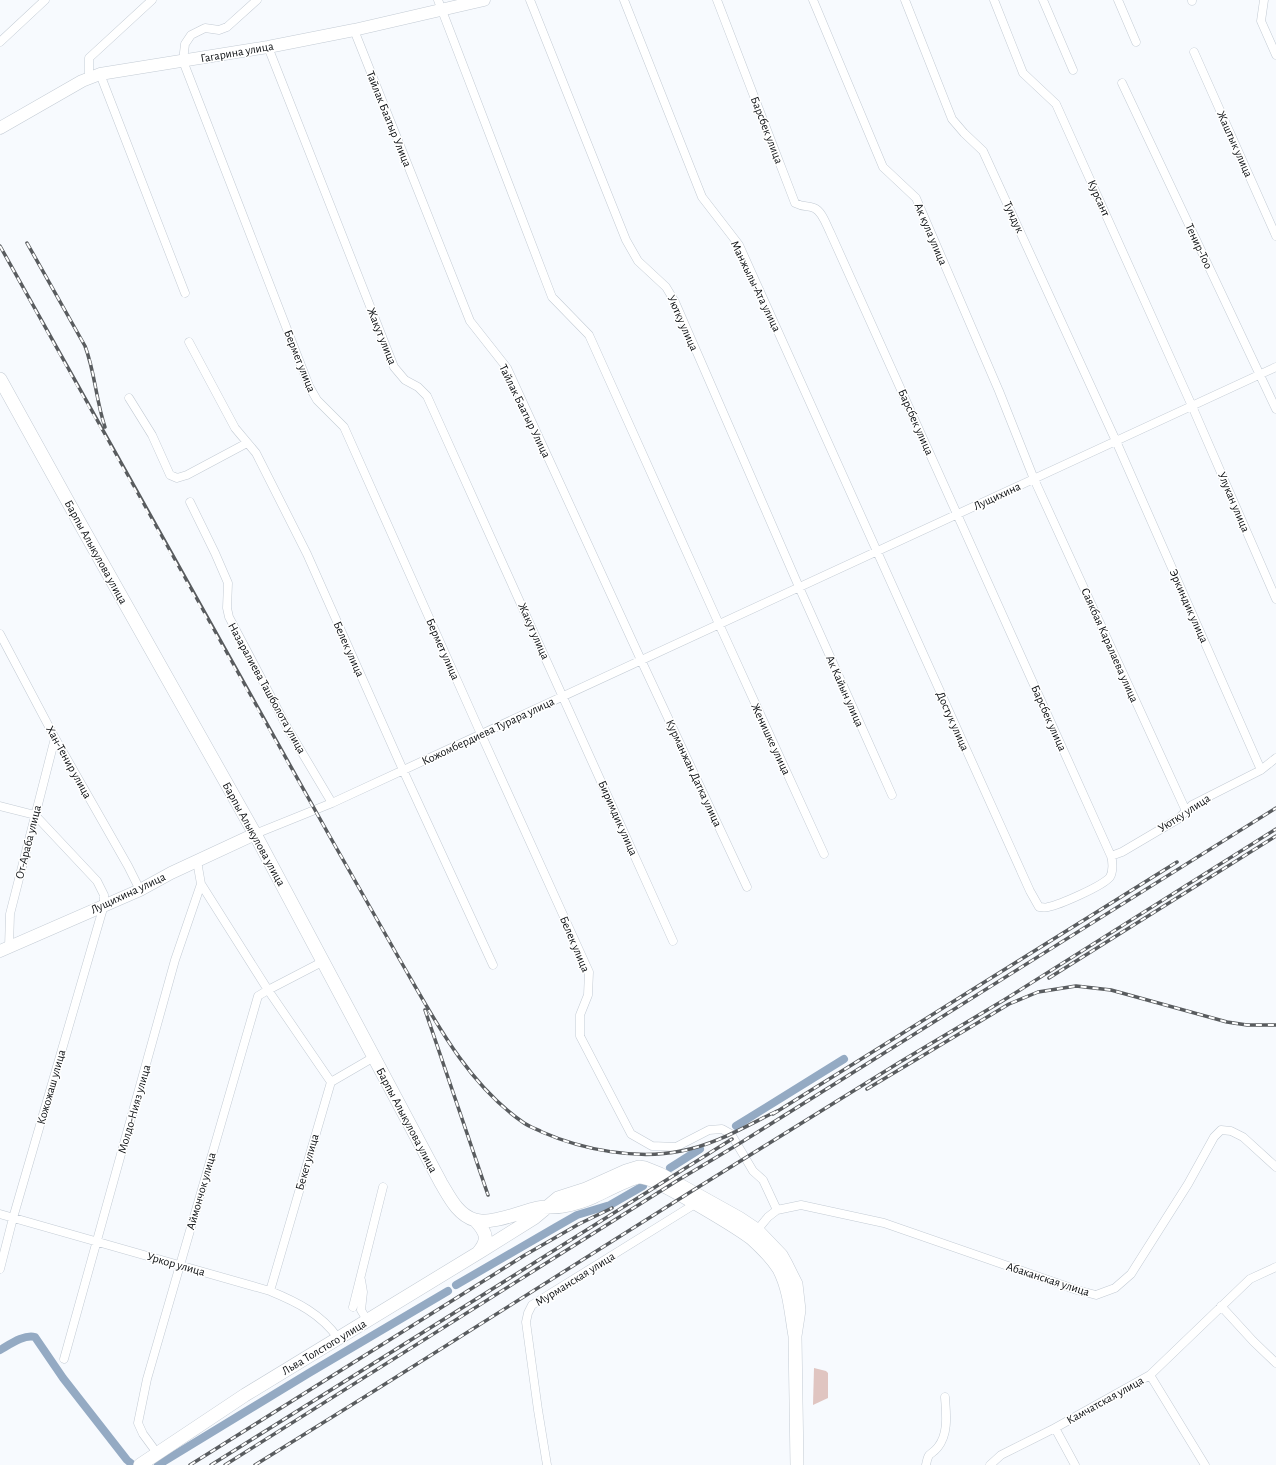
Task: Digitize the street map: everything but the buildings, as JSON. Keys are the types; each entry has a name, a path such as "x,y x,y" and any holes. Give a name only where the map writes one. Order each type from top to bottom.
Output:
{"main road":[{"name":"Гагарина улица","path":"0,128 94,75 268,48 354,30 440,5 484,0"},
{"name":"Барпы Алыкулова улица","path":"0,379 255,834 322,962 449,1196 462,1214 476,1221"},
{"name":"Лущихина улица","path":"5,949 140,890 255,834"},
{"path":"547,1207 558,1198 586,1189 626,1171 639,1167 651,1170 675,1182 739,1218 753,1234 781,1255 796,1284 799,1310 796,1336 797,1465"},
{"path":"476,1221 482,1222 547,1207 563,1206 587,1199 639,1177 659,1184 732,1225 753,1234"},
{"name":"Льва Толстого улица","path":"140,1465 245,1395 478,1253 534,1218 547,1207"},
{"path":"476,1221 484,1229 486,1235 483,1247 478,1253"}],"street":[{"path":"0,42 45,0"},
{"path":"152,0 89,58 94,75 185,293"},
{"path":"183,62 185,44 191,35 205,28 219,30 226,27 257,0"},
{"name":"Уютку улица","path":"530,0 626,240 638,261 666,286 675,302 798,588"},
{"name":"Манжылы-Ата улица","path":"624,0 702,197 739,245 877,551"},
{"name":"Барсбек улица","path":"717,0 795,203 803,207 813,208 819,211 830,232 1112,856"},
{"name":"Ак кула улица","path":"813,0 883,167 916,198 996,384 1034,479"},
{"name":"Тундук","path":"905,0 952,119 983,151 1116,441"},
{"name":"Курсант","path":"994,0 1023,73 1056,104 1192,406"},
{"path":"1043,0 1073,70"},
{"path":"1118,0 1136,42"},
{"path":"1264,0 1261,20 1276,55"},
{"name":"Женишке улица","path":"440,5 552,297 589,335 718,624 824,854"},
{"name":"Тайлак Баатыр Улица","path":"354,30 470,321 507,368 641,660"},
{"name":"Жакут улица","path":"268,48 394,367 405,380 418,387 427,396 564,696"},
{"name":"Жаштык улица","path":"1194,52 1276,236"},
{"name":"Бермет улица","path":"183,62 309,386 317,400 344,427 481,734"},
{"name":"Тенир-Тоо","path":"1122,83 1276,408"},
{"name":"Белек улица","path":"189,342 236,428 256,452 307,554 403,770 493,965"},
{"name":"Лущихина","path":"718,624 1276,367"},
{"path":"129,398 152,435 170,476 177,478 187,475 247,443"},
{"name":"Улукан улица","path":"1192,406 1276,599"},
{"name":"Эркиндик улица","path":"1116,441 1261,770"},
{"name":"Саякбая Каралаева улица","path":"1034,479 1186,811"},
{"name":"Назаралиева Ташболота улица","path":"190,502 216,553 228,583 227,608 229,617 288,729 332,803"},
{"name":"Достук улица","path":"877,551 1030,891 1039,907 1059,904 1102,885 1110,877 1113,863 1112,856"},
{"name":"Ак Кайын улица","path":"798,588 892,795"},
{"name":"Кожомбердиева Турара улица","path":"255,834 332,803 718,624"},
{"name":"Хан-Тенир улица","path":"0,634 55,738 128,866 140,890"},
{"name":"Курманжан Датка улица","path":"641,660 747,886"},
{"name":"Биримдик улица","path":"564,696 673,941"},
{"name":"Белек улица","path":"481,734 589,972 588,995 580,1015 580,1036 632,1134 652,1146 676,1147 709,1130 722,1129 731,1134 753,1171 763,1180 777,1210"},
{"name":"От-Араба улица","path":"5,949 10,914 55,738"},
{"name":"Уютку улица","path":"1112,856 1122,852 1178,819 1192,805 1261,770 1276,758"},
{"path":"0,806 35,815 97,881 104,895 104,905"},
{"name":"Молдо-Нияз улица","path":"64,1359 175,960 201,884 197,861"},
{"path":"201,884 268,990 331,1082 374,1057"},
{"name":"Кожожаш улица","path":"0,1269 13,1218 104,905"},
{"name":"Аймончок улица","path":"157,1453 140,1429 138,1423 139,1418 156,1347 258,996 322,962"},
{"name":"Бекет улица","path":"270,1291 331,1082"},
{"name":"Абаканская улица","path":"777,1210 801,1205 884,1223 1077,1290 1096,1295 1115,1288 1131,1274 1188,1184 1214,1137 1221,1130 1231,1131 1243,1137 1276,1167"},
{"path":"353,1307 383,1187"},
{"name":"Мурманская улица","path":"547,1465 526,1322 528,1313 532,1306 696,1204"},
{"path":"753,1234 768,1217 777,1210"},
{"name":"Уркор улица","path":"0,1214 270,1291 304,1306 331,1329 338,1338"},
{"name":"Камчатская улица","path":"1075,1465 1055,1428 1150,1374 1250,1279 1276,1267"},
{"path":"361,1279 364,1292 361,1310 367,1320"},
{"path":"1221,1306 1253,1341 1276,1362"},
{"path":"1150,1374 1205,1465"},
{"path":"926,1465 928,1455 938,1447 946,1429 945,1397"},
{"path":"990,1465 1001,1456 1055,1428"}],"shaded area":[{"path":"814,1368 826,1371 828,1373 828,1398 813,1405"}],"waterway":[{"path":"736,1126 844,1059"},
{"path":"670,1168 700,1149"},
{"path":"456,1285 577,1215 610,1205 643,1186"},
{"path":"158,1465 309,1373 448,1291"},
{"path":"0,1350 21,1338 31,1336 35,1337 63,1378 127,1460 132,1464"}],"railway":[{"path":"27,243 85,346 105,427"},
{"path":"0,246 246,688 426,1005 453,1049 485,1089 504,1107 531,1127 575,1144 610,1152 628,1154 664,1154 694,1148 718,1140 777,1111"},
{"path":"225,1465 675,1182 737,1145 1276,808"},
{"path":"255,1465 692,1191 900,1062 1004,1000 1276,829"},
{"path":"1049,978 1276,836"},
{"path":"773,1114 1177,862"},
{"path":"867,1089 1009,1004 1038,992 1076,986 1111,990 1227,1022 1247,1025 1276,1025"},
{"path":"425,1010 488,1195"},
{"path":"211,1465 732,1139"},
{"path":"190,1465 525,1255 579,1224 612,1208"}]}
